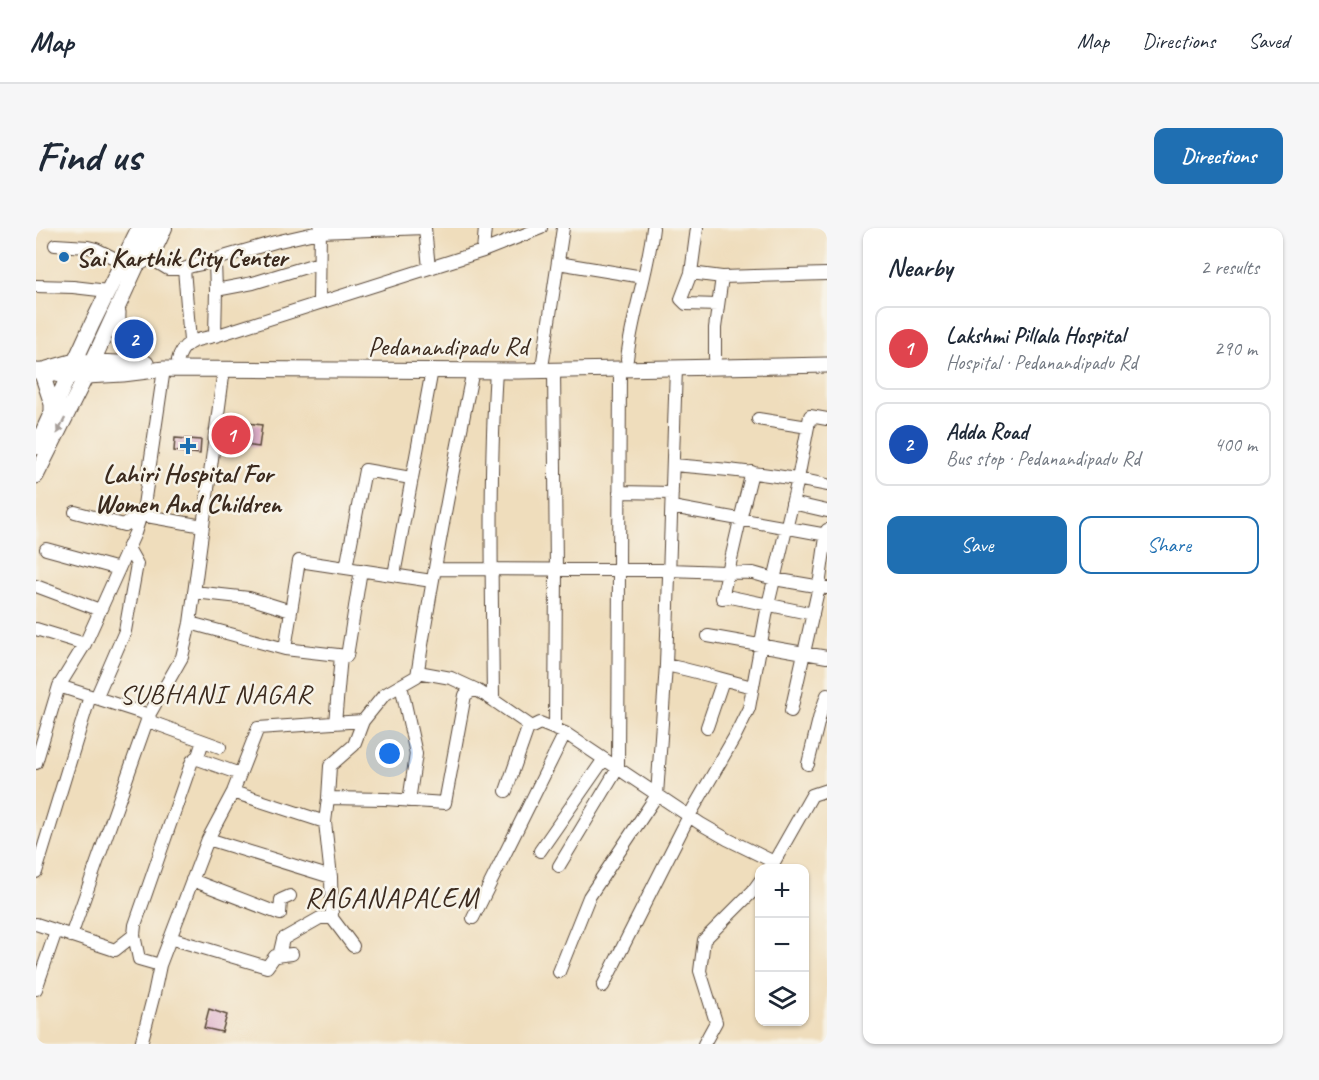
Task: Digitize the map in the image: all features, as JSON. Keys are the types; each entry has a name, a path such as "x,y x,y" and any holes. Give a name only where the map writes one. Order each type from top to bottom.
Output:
{"main road":[{"path":"36,476 118,306 133,261 139,228"},
{"path":"36,447 108,291 133,261 154,228"},
{"path":"118,306 119,339 124,348 146,363"},
{"path":"38,371 80,341 92,324"},
{"name":"Pedanandipadu Rd","path":"38,371 69,376 89,369 177,360 548,365 827,356"},
{"path":"38,371 75,361 89,369"},
{"name":"Pedanandipadu Rd","path":"623,364 676,368 827,365"},
{"name":"Pedanandipadu Rd","path":"89,369 123,374 164,369 496,370 548,365"},
{"path":"38,371 52,409"},
{"path":"71,405 101,382 123,374"}],"street":[{"path":"130,228 128,250 133,261"},
{"path":"133,261 166,228"},
{"path":"55,245 88,247 133,261 168,269 184,269 215,262 220,258 320,230 425,228 429,268"},
{"path":"483,251 484,228"},
{"path":"177,360 180,351 190,341 215,336 483,251 541,228"},
{"path":"473,918 560,731 554,454 548,365 563,228"},
{"path":"558,866 618,768 619,492 623,364 651,249 653,228"},
{"path":"697,228 691,273 681,299 686,304 718,305"},
{"path":"319,302 320,230"},
{"path":"215,262 215,336"},
{"path":"216,290 253,283 319,263"},
{"path":"558,263 643,277"},
{"path":"184,269 190,341"},
{"path":"691,273 722,277 827,274"},
{"path":"715,358 715,328 722,277"},
{"path":"36,286 108,291"},
{"path":"559,972 589,897 657,795 666,665 676,368"},
{"path":"36,763 41,725 59,686 85,644 141,515 164,369"},
{"path":"72,936 149,715 182,657 190,623 224,369"},
{"path":"394,575 432,370"},
{"path":"353,946 332,918 331,877 325,822 330,766 354,745 363,721 384,695 417,676 455,457 473,370"},
{"path":"493,700 491,570 496,370"},
{"path":"36,434 52,409"},
{"path":"603,986 689,816 749,708 768,605 798,479 810,416 827,419"},
{"path":"758,419 808,427"},
{"path":"673,465 752,472 827,485"},
{"path":"346,568 365,470 411,478"},
{"path":"752,472 722,598 731,597 813,614"},
{"path":"619,492 672,493"},
{"path":"792,503 827,511"},
{"path":"672,507 786,528 827,533 823,587 813,614 791,711"},
{"path":"75,512 124,525 141,515 203,525"},
{"path":"36,872 93,697 124,631 137,564 128,548"},
{"path":"46,549 118,569"},
{"path":"285,649 299,561 394,575 434,575 491,570 669,570 753,573 823,587"},
{"path":"190,623 285,649 347,656 362,570"},
{"path":"36,586 100,610"},
{"path":"194,592 249,598 291,611"},
{"path":"36,629 85,644"},
{"path":"708,636 827,657"},
{"path":"335,723 341,656"},
{"path":"666,665 753,687"},
{"path":"418,672 451,678 475,689 532,727 540,723 560,731 689,816 769,864"},
{"path":"707,727 723,680"},
{"path":"401,685 416,754 409,801"},
{"path":"59,686 149,715"},
{"path":"328,798 445,803 465,695 475,689"},
{"path":"808,764 827,695"},
{"path":"149,715 151,722 220,747"},
{"path":"141,1044 160,965 208,839 233,792 258,728 363,721"},
{"path":"506,791 530,725"},
{"path":"160,965 139,959 134,935 135,925 192,761 198,756 203,741"},
{"path":"195,758 240,774"},
{"path":"540,850 604,759"},
{"path":"772,864 812,795 827,790"},
{"path":"233,792 325,822"},
{"path":"208,839 331,877"},
{"path":"192,880 280,914 281,900 290,896"},
{"path":"704,1044 716,1022 700,971 704,940 755,887"},
{"path":"279,956 283,939 320,918 332,918"},
{"path":"36,924 114,950 134,935"},
{"path":"36,989 56,931"},
{"path":"170,938 267,967 275,956 292,954"}],"building":[{"path":"225,420 262,425 259,447 222,442"},
{"path":"175,438 201,440 200,454 174,451"},
{"path":"209,1009 227,1015 222,1032 204,1028"}],"place":[{"name":"Sai Karthik City Center","path":"64,257"},
{"name":"Adda Road","path":"134,339"},
{"name":"Lakshmi Pillala Hospital","path":"231,435"},
{"name":"Lahiri Hospital For Women And Children","path":"188,446"}],"district":[{"name":"SUBHANI NAGAR","path":"216,694"},
{"name":"RAGANAPALEM","path":"392,897"}]}
